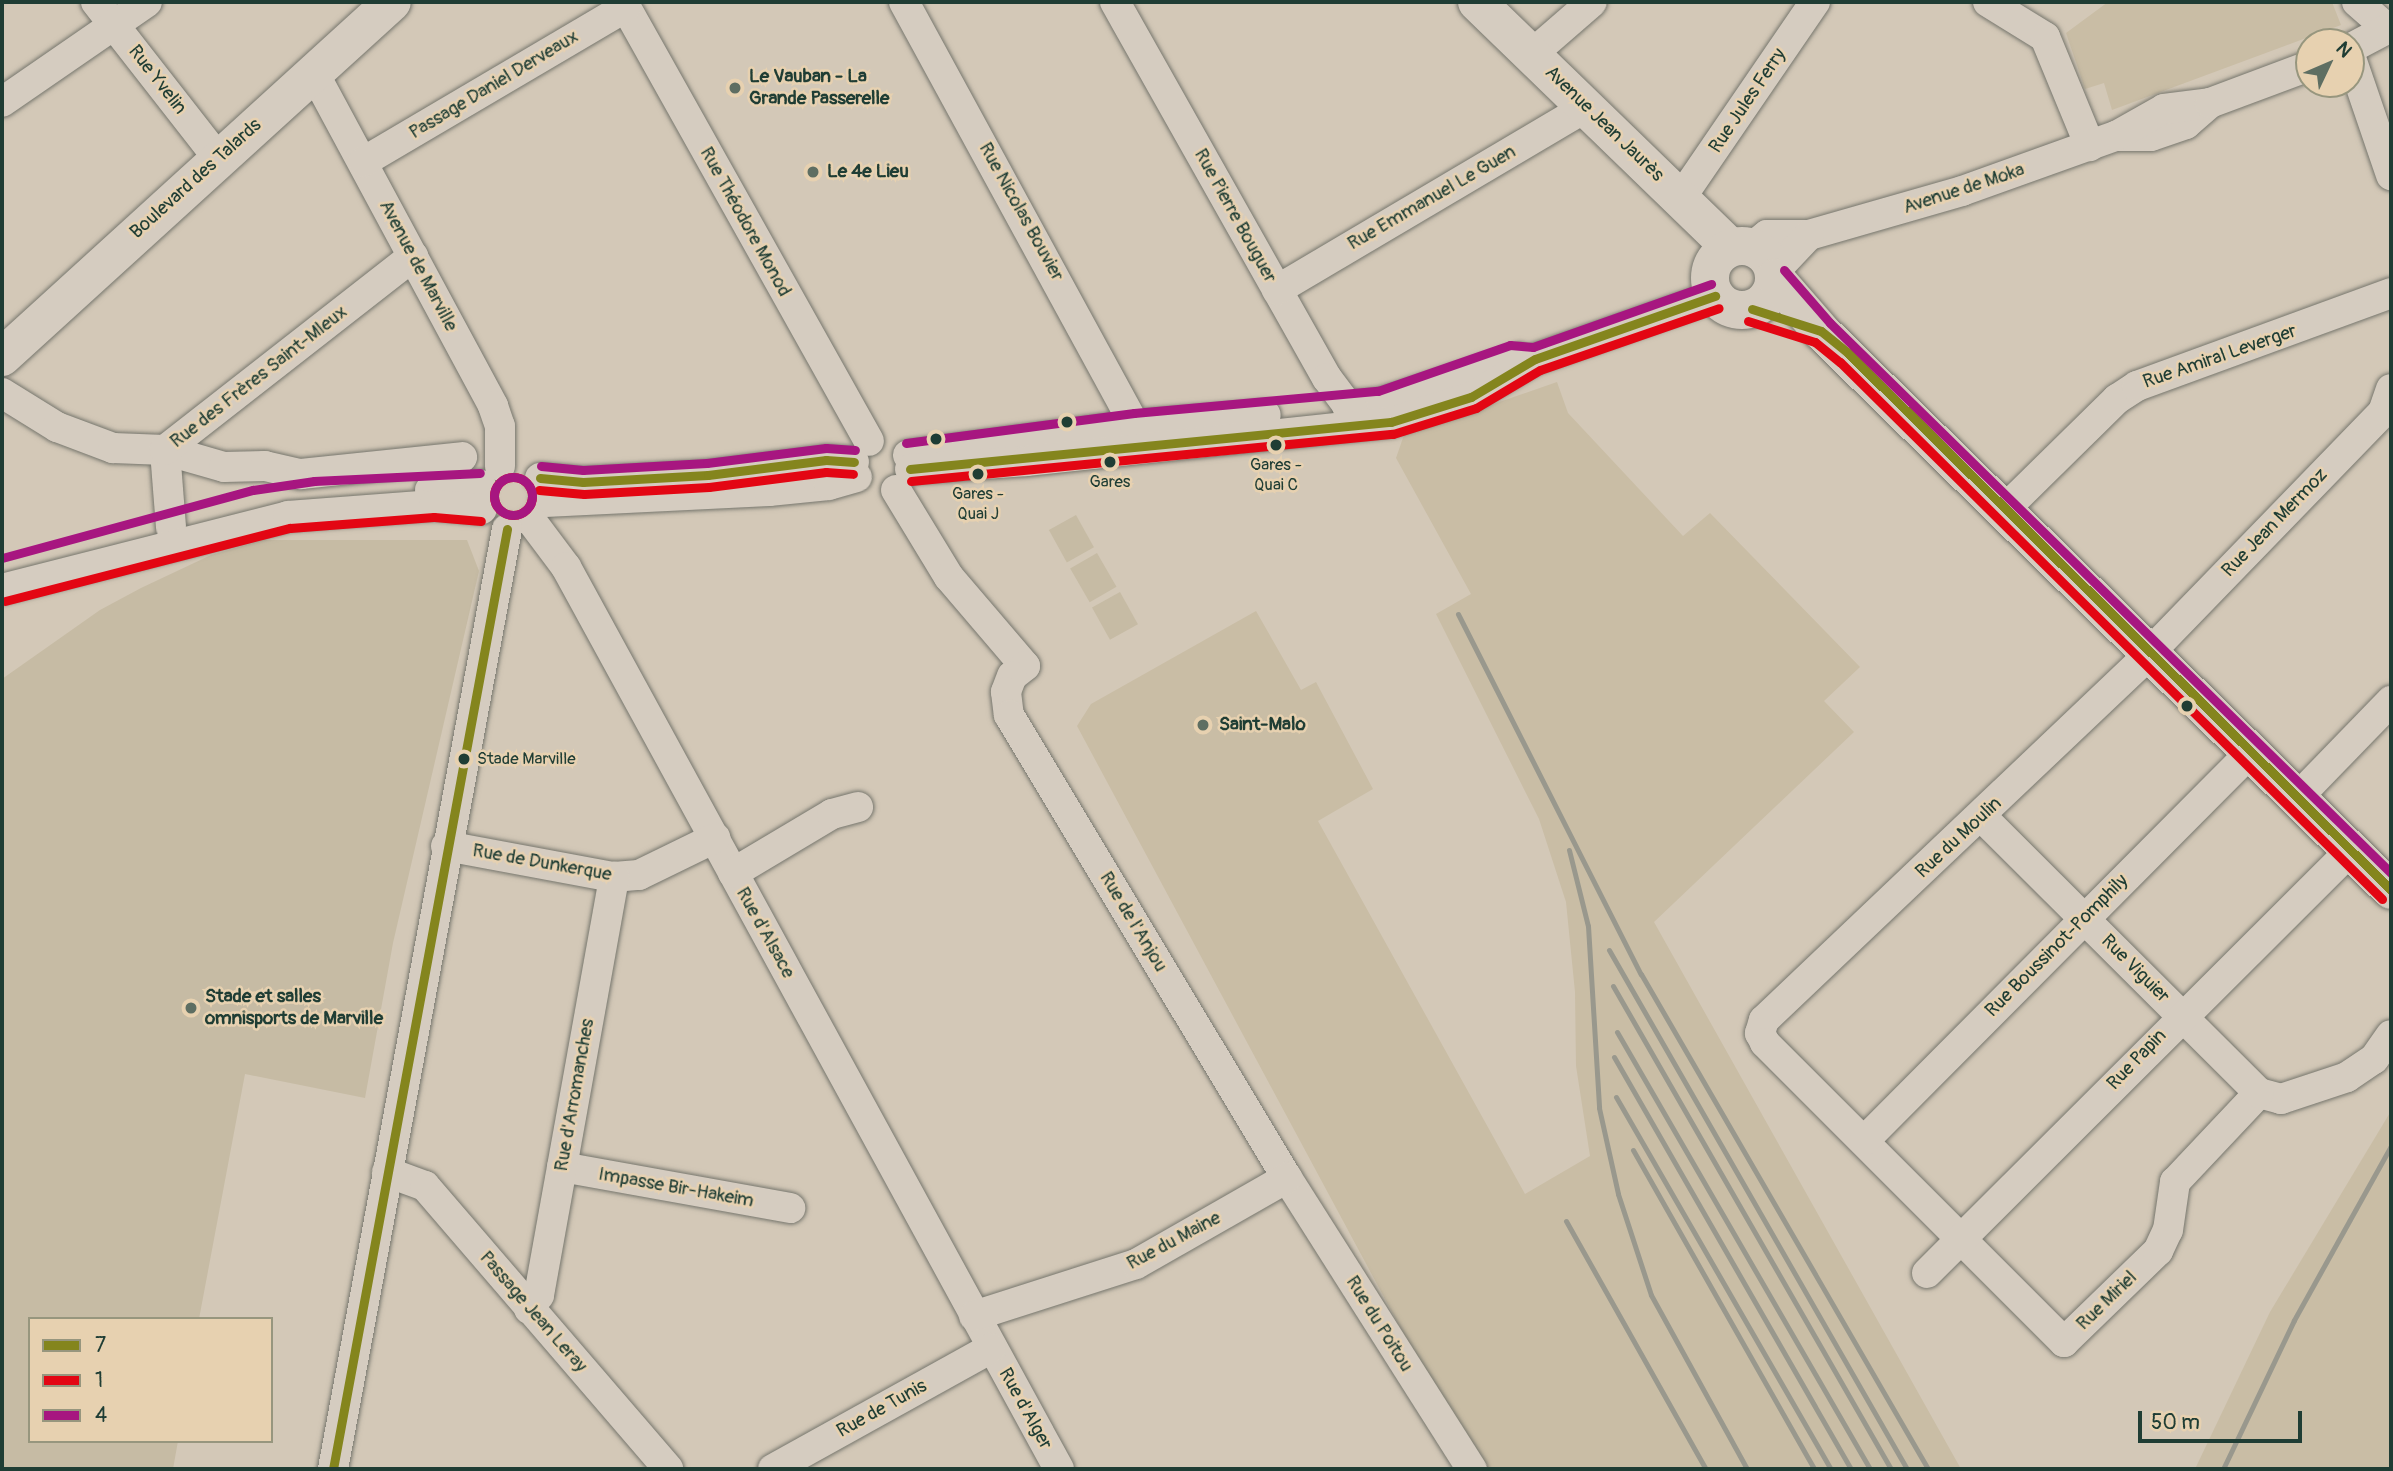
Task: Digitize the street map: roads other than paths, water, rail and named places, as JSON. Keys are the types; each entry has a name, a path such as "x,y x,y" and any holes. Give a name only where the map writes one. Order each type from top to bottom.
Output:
{"main road":[{"name":"Boulevard des Talards","path":"2,357 392,2"},
{"name":"Avenue Jean Jaurès","path":"1477,2 1680,199 1758,261 1821,331 2006,508 2391,890"},
{"path":"1752,309 1768,298 1758,261 1711,268 1715,296 1731,309 1752,309 1821,331"}],"street":[{"name":"Rue Yvelin","path":"96,2 218,158"},
{"path":"2,102 147,2"},
{"name":"Rue Nicolas Bouvier","path":"904,2 1135,425"},
{"name":"Rue Pierre Bouguer","path":"1115,2 1278,290 1354,416"},
{"path":"1532,54 1592,2"},
{"name":"Rue Jules Ferry","path":"1680,199 1815,2"},
{"path":"1988,2 2046,37 2103,141"},
{"path":"2357,2 2390,28 2365,41"},
{"name":"Passage Daniel Derveaux","path":"363,162 624,4"},
{"name":"Rue Théodore Monod","path":"624,4 860,460"},
{"name":"Avenue de Moka","path":"1758,261 1809,235 1962,191 2103,141 2151,136 2186,124 2210,103 2295,70"},
{"name":"Avenue de Marville","path":"314,72 493,406 500,426 488,487"},
{"path":"2365,98 2391,175"},
{"name":"Rue Emmanuel Le Guen","path":"1278,290 1587,107"},
{"name":"Rue des Frères Saint-Mleux","path":"171,527 165,450 413,256"},
{"name":"Rue Amiral Leverger","path":"2006,508 2117,399 2137,386 2391,293"},
{"path":"905,471 964,467 1354,416 1381,403 1513,357 1535,359 1715,296"},
{"name":"Rue Jean Mermoz","path":"2150,652 2383,412 2391,389"},
{"path":"2,393 57,427 113,448 165,450 224,467 265,466 301,474 462,457"},
{"path":"860,460 869,490 905,471 1135,425 1354,416"},
{"path":"531,508 837,484 887,438 905,471"},
{"path":"2,589 288,516 435,505 488,487 522,465 531,508 446,846 333,1469"},
{"name":"Rue de l'Anjou","path":"905,471 949,577 1026,666 1012,676 1006,692 1009,715 1287,1178"},
{"path":"2,571 255,502 315,493 488,487"},
{"name":"Rue d'Alsace","path":"488,487 494,524 531,508 566,567 991,1348"},
{"name":"Rue du Moulin","path":"1764,1020 1982,817 2150,652"},
{"path":"2298,797 2391,701"},
{"name":"Rue Boussinot-Pomphily","path":"1864,1141 2251,752"},
{"path":"733,873 832,814 858,807"},
{"name":"Rue Viguier","path":"1982,817 2259,1093"},
{"name":"Rue de Dunkerque","path":"446,846 614,877 639,875 715,838"},
{"name":"Rue Papin","path":"1927,1273 2181,1015 2351,850"},
{"name":"Rue d'Arromanches","path":"529,1309 537,1303 614,877"},
{"name":"Rue Miriel","path":"1764,1020 1760,1032 1765,1043 2064,1342 2158,1251 2168,1230 2175,1182 2259,1093"},
{"path":"2259,1093 2281,1099 2347,1077 2374,1059 2391,1035"},
{"name":"Impasse Bir-Hakeim","path":"562,1167 790,1208"},
{"name":"Passage Jean Leray","path":"387,1172 425,1186 668,1469"},
{"name":"Rue du Maine","path":"974,1316 1136,1264 1287,1178"},
{"name":"Rue du Poitou","path":"1287,1178 1472,1469"},
{"name":"Rue de Tunis","path":"773,1469 991,1348"},
{"name":"Rue d'Alger","path":"991,1348 1059,1469"}],"railway":[{"path":"1458,614 1641,974 1928,1469"},
{"path":"1569,850 1588,926 1599,1108 1618,1194 1651,1295 1747,1469"},
{"path":"1609,950 1907,1469"},
{"path":"1613,986 1891,1469"},
{"path":"1617,1032 1870,1469"},
{"path":"1614,1057 1851,1469"},
{"path":"1616,1097 1831,1469"},
{"path":"2223,1469 2294,1320 2391,1146"},
{"path":"1633,1150 1814,1469"},
{"path":"1566,1221 1706,1469"}],"place":[{"name":"Le Vauban - La Grande Passerelle","path":"735,88"},
{"name":"Le 4e Lieu","path":"813,172"},
{"name":"Gares - Quai C","path":"1276,445"},
{"name":"Gares","path":"1110,462"},
{"name":"Gares - Quai J","path":"978,474"},
{"name":"Saint-Malo","path":"1203,725"},
{"name":"Stade Marville","path":"464,759"},
{"name":"Stade et salles omnisports de Marville","path":"191,1008"}]}
